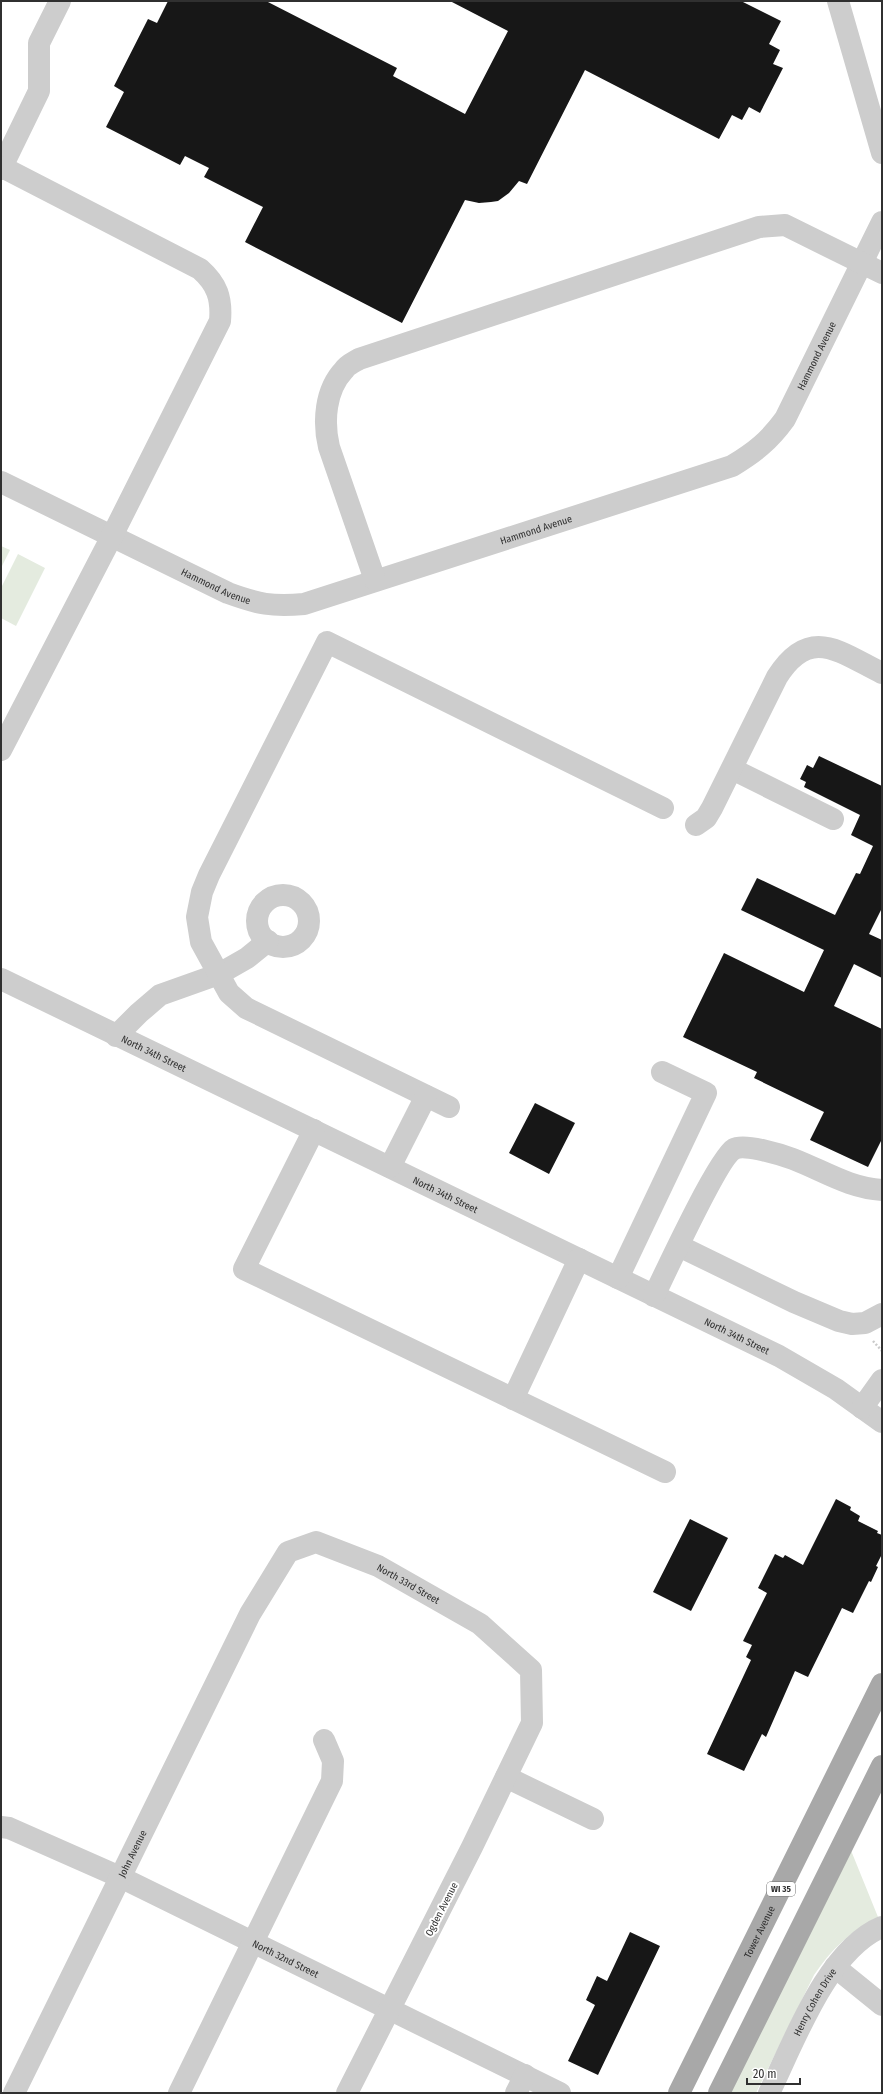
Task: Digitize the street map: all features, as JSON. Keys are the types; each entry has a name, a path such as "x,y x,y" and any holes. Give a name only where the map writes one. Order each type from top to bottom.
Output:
{"main road":[{"name":"Tower Avenue","path":"679,2093 882,1684"},
{"path":"719,2093 882,1766"}],"street":[{"path":"1,750 111,538 220,321 222,307 218,290 210,278 200,269 2,168 39,91 39,43 60,1"},
{"path":"838,1 882,153"},
{"name":"Hammond Avenue","path":"1,482 111,538 228,594 256,604 279,606 304,604 732,466 756,451 772,437 785,419 882,222"},
{"path":"375,580 329,448 326,433 328,401 334,383 344,369 360,359 760,227 785,225 882,273"},
{"path":"449,1107 246,1008 230,993 201,942 197,917 202,892 209,875 327,642 663,808"},
{"path":"696,825 709,814 777,677 787,661 796,654 808,648 821,647 835,650 882,673"},
{"path":"732,769 833,819"},
{"path":"116,1036 160,995 219,974 247,958 268,941"},
{"name":"North 34th Street","path":"1,979 779,1356 814,1375 882,1422"},
{"path":"618,1278 706,1093 662,1072"},
{"path":"390,1167 426,1096"},
{"path":"314,1130 244,1269 665,1472"},
{"path":"654,1296 728,1154 740,1147 793,1159 853,1186 882,1190"},
{"path":"679,1246 794,1302 839,1321 852,1324 864,1323 882,1314"},
{"path":"513,1399 580,1259"},
{"path":"862,1408 882,1380"},
{"name":"North 33rd Street","path":"250,1614 288,1552 316,1542 378,1566 480,1624 531,1670 532,1723"},
{"name":"John Avenue","path":"14,2093 250,1614"},
{"name":"Ogden Avenue","path":"347,2093 532,1723"},
{"path":"179,2093 254,1943 332,1781 333,1761 324,1740"},
{"path":"506,1777 594,1818"},
{"name":"North 32nd Street","path":"5,1827 120,1877 389,2009 521,2084 560,2093"},
{"name":"Henry Cohen Drive","path":"769,2093 827,1977 859,1942 882,1927"},
{"path":"835,1967 879,2001"}],"shaded area":[{"path":"1,546 10,550 1,568"},
{"path":"18,554 45,568 16,626 1,618 1,588"},
{"path":"850,1848 878,1917 859,1928 834,1949 814,1975 756,2093 729,2093"}],"building":[{"path":"168,1 266,1 397,68 393,76 465,114 508,31 450,1 741,1 781,21 769,44 780,50 773,64 783,68 760,113 749,107 742,120 732,115 719,139 585,70 527,184 519,181 509,193 498,201 479,203 465,200 402,323 245,242 263,207 204,177 209,168 185,156 180,165 106,127 124,92 114,86 148,19 157,23"},
{"path":"819,756 882,786 882,908 869,934 882,940 882,978 854,964 834,1006 882,1029 882,1139 868,1167 810,1140 824,1112 754,1078 757,1072 683,1037 724,953 804,992 824,950 741,910 757,878 835,915 856,873 860,874 873,846 851,835 860,815 804,787 806,782 800,779 807,765 813,768"},
{"path":"535,1103 575,1123 549,1174 509,1153"},
{"path":"836,1499 851,1507 850,1510 860,1516 858,1521 878,1531 877,1533 882,1535 882,1554 876,1566 878,1567 871,1582 869,1581 853,1613 842,1608 808,1677 795,1671 766,1737 762,1734 744,1771 707,1754 751,1660 746,1657 752,1645 743,1641 767,1593 758,1588 775,1554 783,1558 785,1555 803,1565"},
{"path":"690,1519 728,1538 691,1611 653,1592"},
{"path":"630,1932 660,1946 598,2075 568,2061 595,2005 586,2000 597,1976 607,1981"}]}
